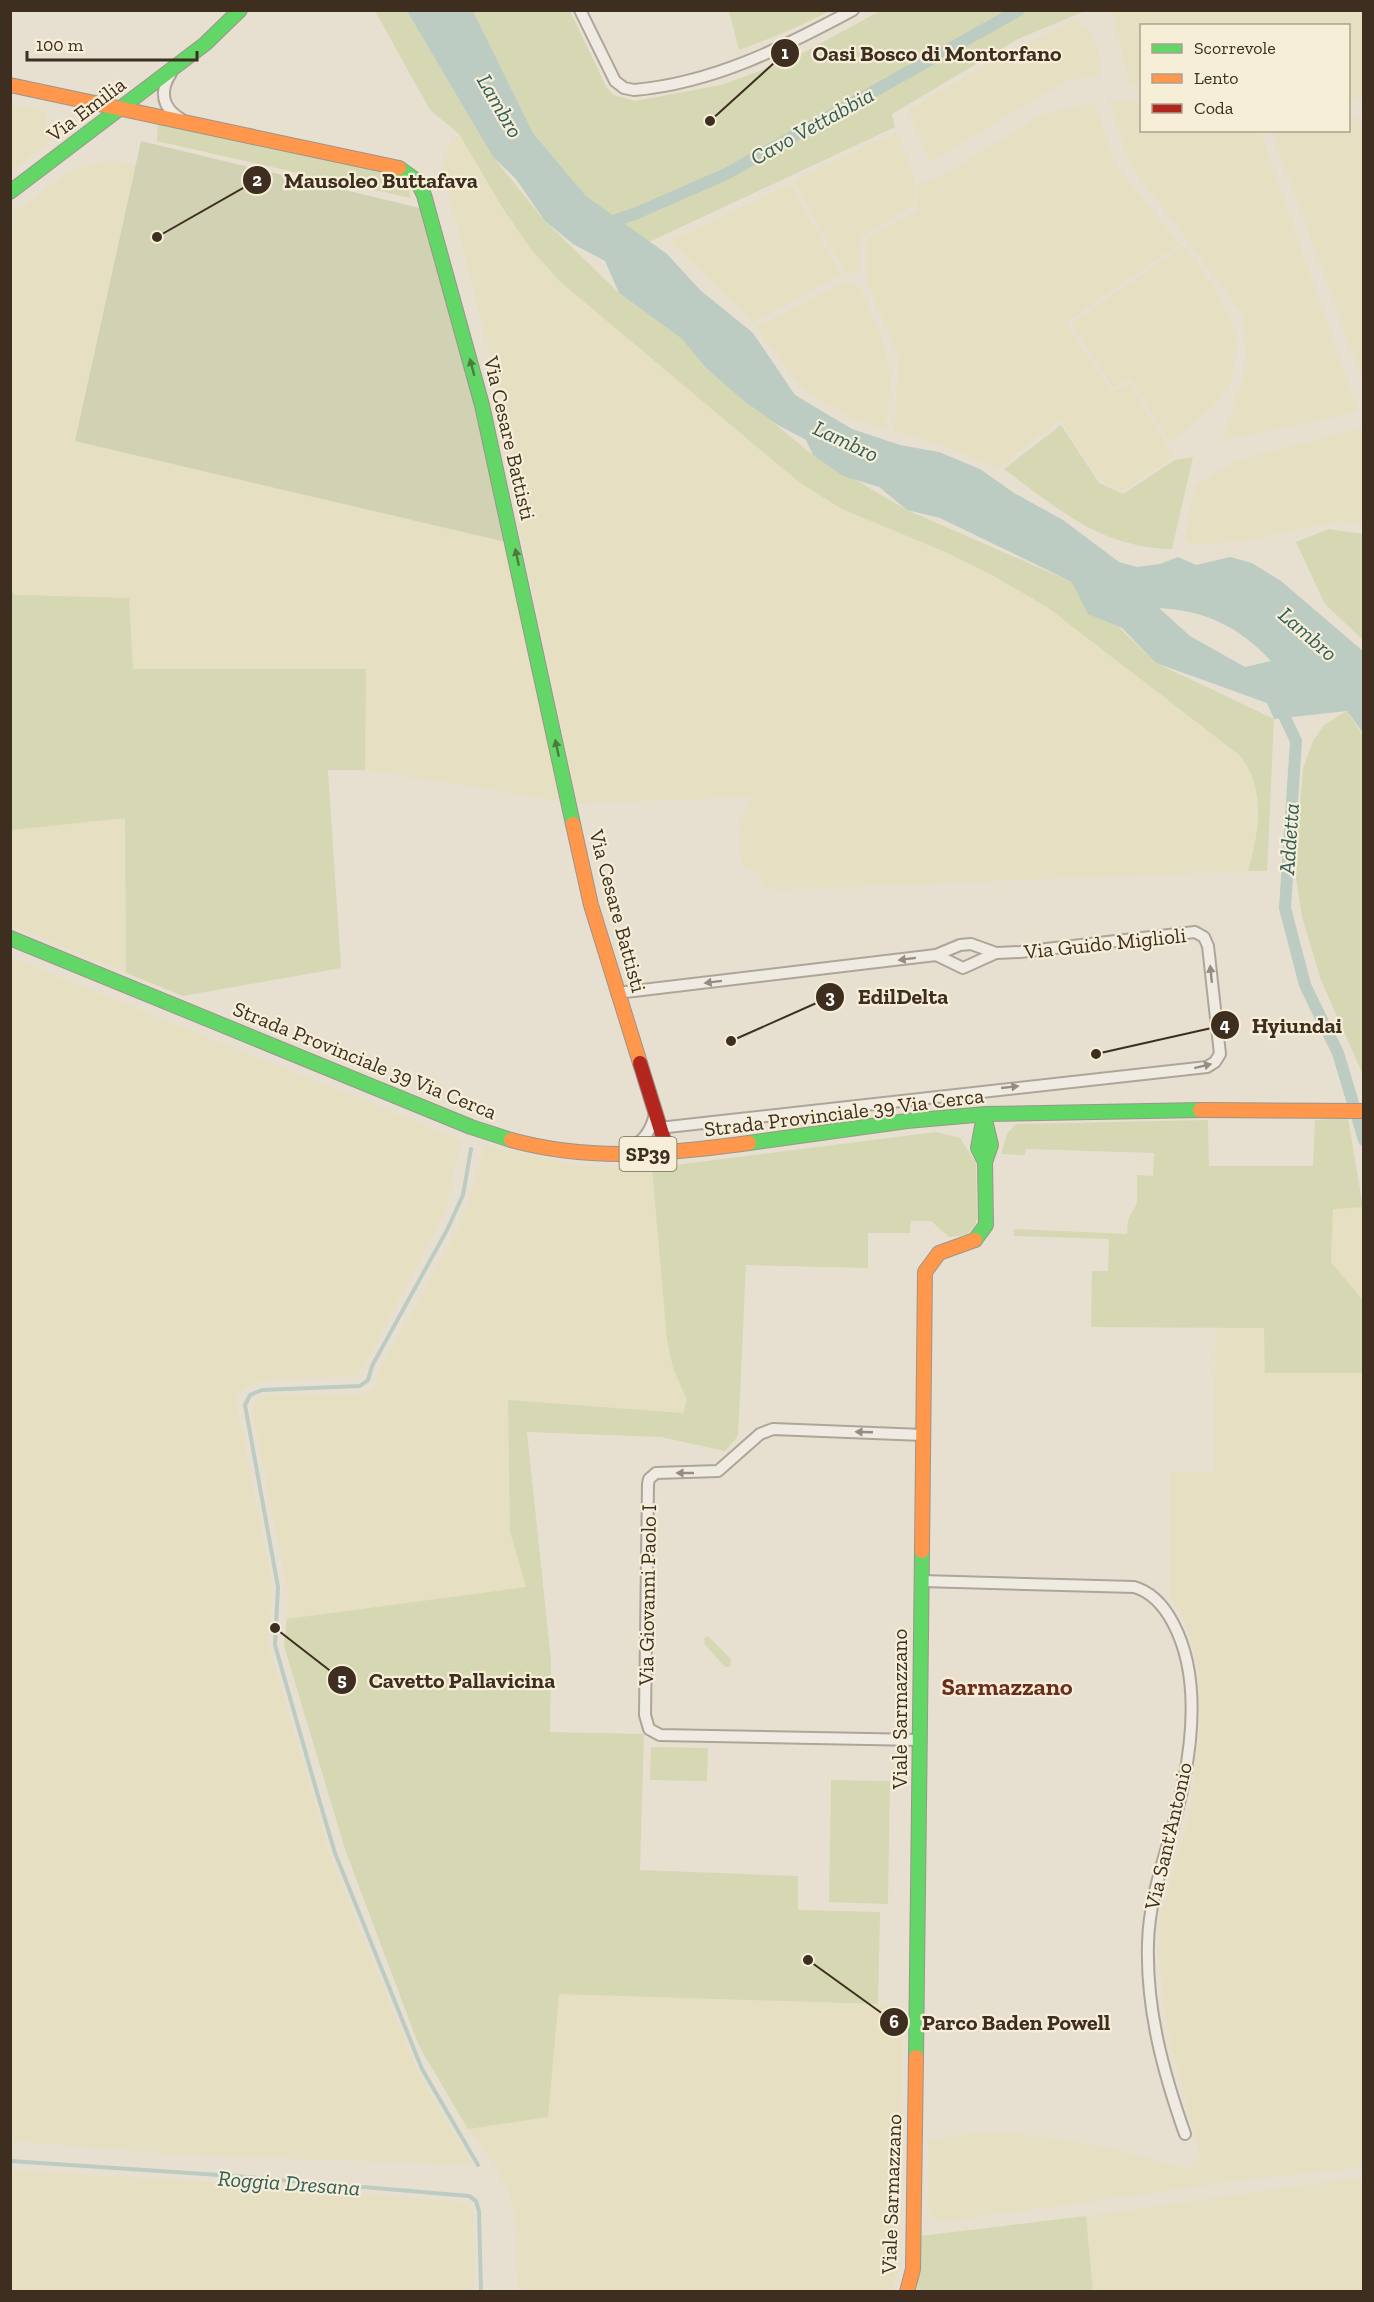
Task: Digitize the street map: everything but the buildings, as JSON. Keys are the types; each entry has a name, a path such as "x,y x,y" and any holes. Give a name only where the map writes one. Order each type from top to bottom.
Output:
{"street":[{"name":"Via Emilia","path":"10,192 174,68 220,31 240,10"},
{"path":"580,10 615,81 624,88 634,90 743,65 853,10"},
{"path":"174,68 166,81 162,96 169,111 184,121"},
{"name":"Via Cesare Battisti","path":"10,85 400,168 417,181 424,195 482,405 591,905 668,1153"},
{"name":"Via Guido Miglioli","path":"659,1128 1207,1067 1215,1062 1220,1054 1208,946 1204,937 1195,932 996,953 963,968 936,955"},
{"name":"Strada Provinciale 39 Via Cerca","path":"10,938 471,1127 538,1147 621,1155 668,1153 933,1118 1072,1112 1364,1111"},
{"name":"Via Guido Miglioli","path":"617,993 936,955 960,945 971,944 996,953"},
{"path":"621,1155 644,1140 652,1127 655,1113"},
{"name":"Viale Sarmazzano","path":"907,2292 913,2269 914,2231 925,1272 931,1258 942,1250 968,1245 982,1233 987,1210 985,1162 990,1155 992,1135 984,1116"},
{"name":"Via Giovanni Paolo I","path":"920,1740 653,1734 647,1726 645,1715 648,1496 651,1476 656,1473 718,1471 760,1434 772,1429 923,1435"},
{"name":"Via Sant'Antonio","path":"921,1581 1134,1587 1154,1598 1176,1629 1189,1679 1187,1755 1176,1818 1153,1899 1148,1945 1152,2011 1161,2062 1185,2134"}],"shaded area":[{"path":"1111,11 1363,11 1363,99 1350,98 1350,24 1140,24 1140,85 1130,84"},
{"path":"1074,20 1089,29 1099,52 1099,77 1068,80 930,162 908,110 1005,54"},
{"path":"1109,100 1140,103 1140,132 1260,132 1358,412 1222,441 1247,366 1243,315 1130,164"},
{"path":"1095,102 1114,163 1179,244 1065,323 1113,393 1129,383 1174,456 1123,491 1100,481 1060,420 997,469 945,446 894,431 899,358 867,282 867,238 917,211 917,184 942,176 1043,114"},
{"path":"11,104 46,111 49,142 11,171"},
{"path":"1350,118 1363,119 1363,382 1272,132 1350,132"},
{"path":"896,132 915,177 913,206 860,237 859,268 847,275 794,181"},
{"path":"459,134 504,210 533,252 563,284 842,509 943,551 992,575 1047,607 1238,754 1247,764 1256,783 1256,842 1247,871 776,890 764,886 759,872 742,868 740,824 751,797 578,804 519,525 507,417 442,169 447,149"},
{"path":"110,160 135,165 75,440 506,542 560,801 365,770 366,669 133,669 11,591 13,218 15,213 65,174"},
{"path":"791,184 841,275 753,322 670,241"},
{"path":"1183,246 1214,286 1237,336 1232,379 1213,406 1170,443 1131,379 1114,388 1071,324"},
{"path":"844,282 859,285 881,334 891,378 886,430 852,419 802,388 756,327"},
{"path":"1363,427 1363,523 1338,521 1255,539 1203,545 1185,541 1194,487 1235,461"},
{"path":"125,818 126,973 11,925 10,830"},
{"path":"10,957 461,1140 446,1210 363,1368 356,1376 268,1380 249,1386 235,1396 273,1587 268,1643 331,1858 419,2074 473,2165 178,2155 11,2141"},
{"path":"484,1145 579,1166 652,1168 667,1339 673,1368 687,1400 683,1413 508,1400 510,1531 526,1587 287,1619 287,1587 253,1415 255,1400 263,1395 363,1394 374,1388 380,1369 457,1230 471,1195"},
{"path":"1363,1207 1363,1300 1331,1262 1333,1209"},
{"path":"1265,1328 1266,1373 1363,1373 1363,2167 1254,2179 942,2222 929,2215 928,2140 977,2133 1010,2133 1050,2137 1110,2148 1186,2169 1200,2158 1169,2036 1159,1963 1160,1920 1191,1807 1200,1726 1199,1674 1194,1647 1181,1613 1170,1597 1170,1472 1214,1472 1215,1329"},
{"path":"558,1994 903,2005 898,2272 892,2292 518,2291 516,2224 509,2192 493,2162 468,2129 548,2117"},
{"path":"10,2170 183,2180 461,2202 469,2206 473,2214 474,2291 11,2291"},
{"path":"1348,2179 1363,2179 1363,2291 1093,2291 1086,2216"}],"green space":[{"path":"375,11 407,11 493,157 545,221 619,293 682,339 706,368 813,455 907,510 1072,582 1156,663 1274,719 1267,871 1248,871 1257,826 1257,795 1247,766 1238,754 1047,607 992,575 943,551 842,509 799,482 563,284 533,252 504,210 459,134 430,110"},
{"path":"473,11 570,11 606,86 613,95 635,101 721,85 790,60 880,11 1085,11 1018,39 892,114 895,127 649,242 586,196 533,133"},
{"path":"729,11 829,11 774,37 739,50"},
{"path":"158,122 405,176 411,198 331,180 329,188 302,180 303,174 157,141"},
{"path":"141,141 424,209 473,395 506,542 75,441"},
{"path":"1061,425 1099,483 1123,494 1175,460 1193,457 1172,549 1123,542 1102,534 1062,512 1004,469"},
{"path":"1329,529 1363,534 1363,640 1325,604 1296,542"},
{"path":"11,591 15,595 129,598 133,669 366,669 365,770 328,770 341,968 183,996 126,973 125,818 11,830"},
{"path":"1347,711 1364,738 1363,1075 1321,980 1302,917 1295,871 1303,768 1313,741 1324,725"},
{"path":"1348,1118 1363,1207 1333,1209 1331,1262 1363,1300 1363,1373 1265,1373 1264,1328 1091,1327 1092,1271 1108,1271 1109,1239 1014,1236 1014,1229 1127,1234 1128,1220 1137,1203 1137,1175 1153,1176 1154,1153 1026,1149 1025,1155 1001,1154 1007,1134 1016,1124 1208,1120 1209,1166 1313,1166 1315,1120"},
{"path":"936,1132 960,1138 976,1163 977,1218 975,1225 967,1235 949,1237 931,1221 911,1221 910,1233 868,1233 868,1268 746,1265 738,1436 725,1451 661,1437 527,1432 551,1660 550,1732 644,1734 640,1870 798,1876 798,1910 880,1912 878,2004 559,1994 548,2117 468,2129 419,2046 345,1849 284,1646 287,1619 526,1587 510,1531 508,1400 683,1413 687,1400 673,1368 667,1339 652,1168"},
{"path":"708,1636 731,1659 730,1667 725,1667 705,1645 704,1638"},
{"path":"651,1747 708,1748 707,1781 650,1780"},
{"path":"831,1780 890,1781 888,1904 829,1902"},
{"path":"1086,2216 1093,2291 917,2292 920,2236"}],"water":[{"name":"Lambro","path":"407,11 473,11 533,133 586,196 667,254 700,290 753,333 795,395 852,429 900,445 939,452 980,469 1014,493 1063,520 1119,562 1137,567 1160,564 1178,557 1196,565 1230,557 1252,563 1281,581 1363,651 1363,733 1347,711 1274,719 1267,703 1156,663 1122,628 1088,614 1072,582 940,518 907,510 879,487 843,476 813,455 806,440 776,424 743,400 706,368 682,339 619,293 605,261 573,244 545,221 516,179 493,157","holes":["1159,608 1207,617 1221,623 1247,639 1271,661 1245,667 1190,636"]}],"waterway":[{"name":"Cavo Vettabbia","path":"604,224 637,213 726,174 1019,10"},
{"name":"Addetta","path":"1278,703 1296,741 1285,908 1305,985 1338,1053 1364,1140"},
{"path":"471,1149 463,1195 447,1230 372,1366 368,1380 360,1386 262,1390 250,1395 245,1405 278,1587 275,1645 335,1853 422,2069 478,2165"},
{"name":"Roggia Dresana","path":"10,2161 234,2176 469,2196 476,2201 479,2211 481,2292"}],"traffic: fast":[{"path":"10,192 205,44 240,10"},
{"path":"399,168 417,181 424,195 482,405 573,824"},
{"path":"10,938 471,1127 511,1140"},
{"path":"749,1143 907,1121 986,1114 1200,1110"},
{"path":"984,1116 991,1145 985,1162"},
{"path":"975,1240 986,1225 985,1162 978,1148 984,1116"},
{"path":"916,2057 922,1551"}],"traffic: slow":[{"path":"10,85 399,168"},
{"path":"573,824 591,905 640,1063"},
{"path":"1200,1110 1364,1111"},
{"path":"511,1140 541,1147 600,1154 659,1153 749,1143"},
{"path":"922,1551 925,1272 939,1253 975,1240"},
{"path":"907,2292 913,2269 916,2057"}],"traffic: jam":[{"path":"640,1063 668,1153"}],"place":[{"name":"Oasi Bosco di Montorfano","path":"710,121"},
{"name":"Mausoleo Buttafava","path":"157,237"},
{"name":"EdilDelta","path":"731,1041"},
{"name":"Hyiundai","path":"1096,1054"},
{"name":"Cavetto Pallavicina","path":"275,1628"},
{"name":"Parco Baden Powell","path":"808,1960"}],"district":[{"name":"Sarmazzano","path":"1007,1686"}]}
